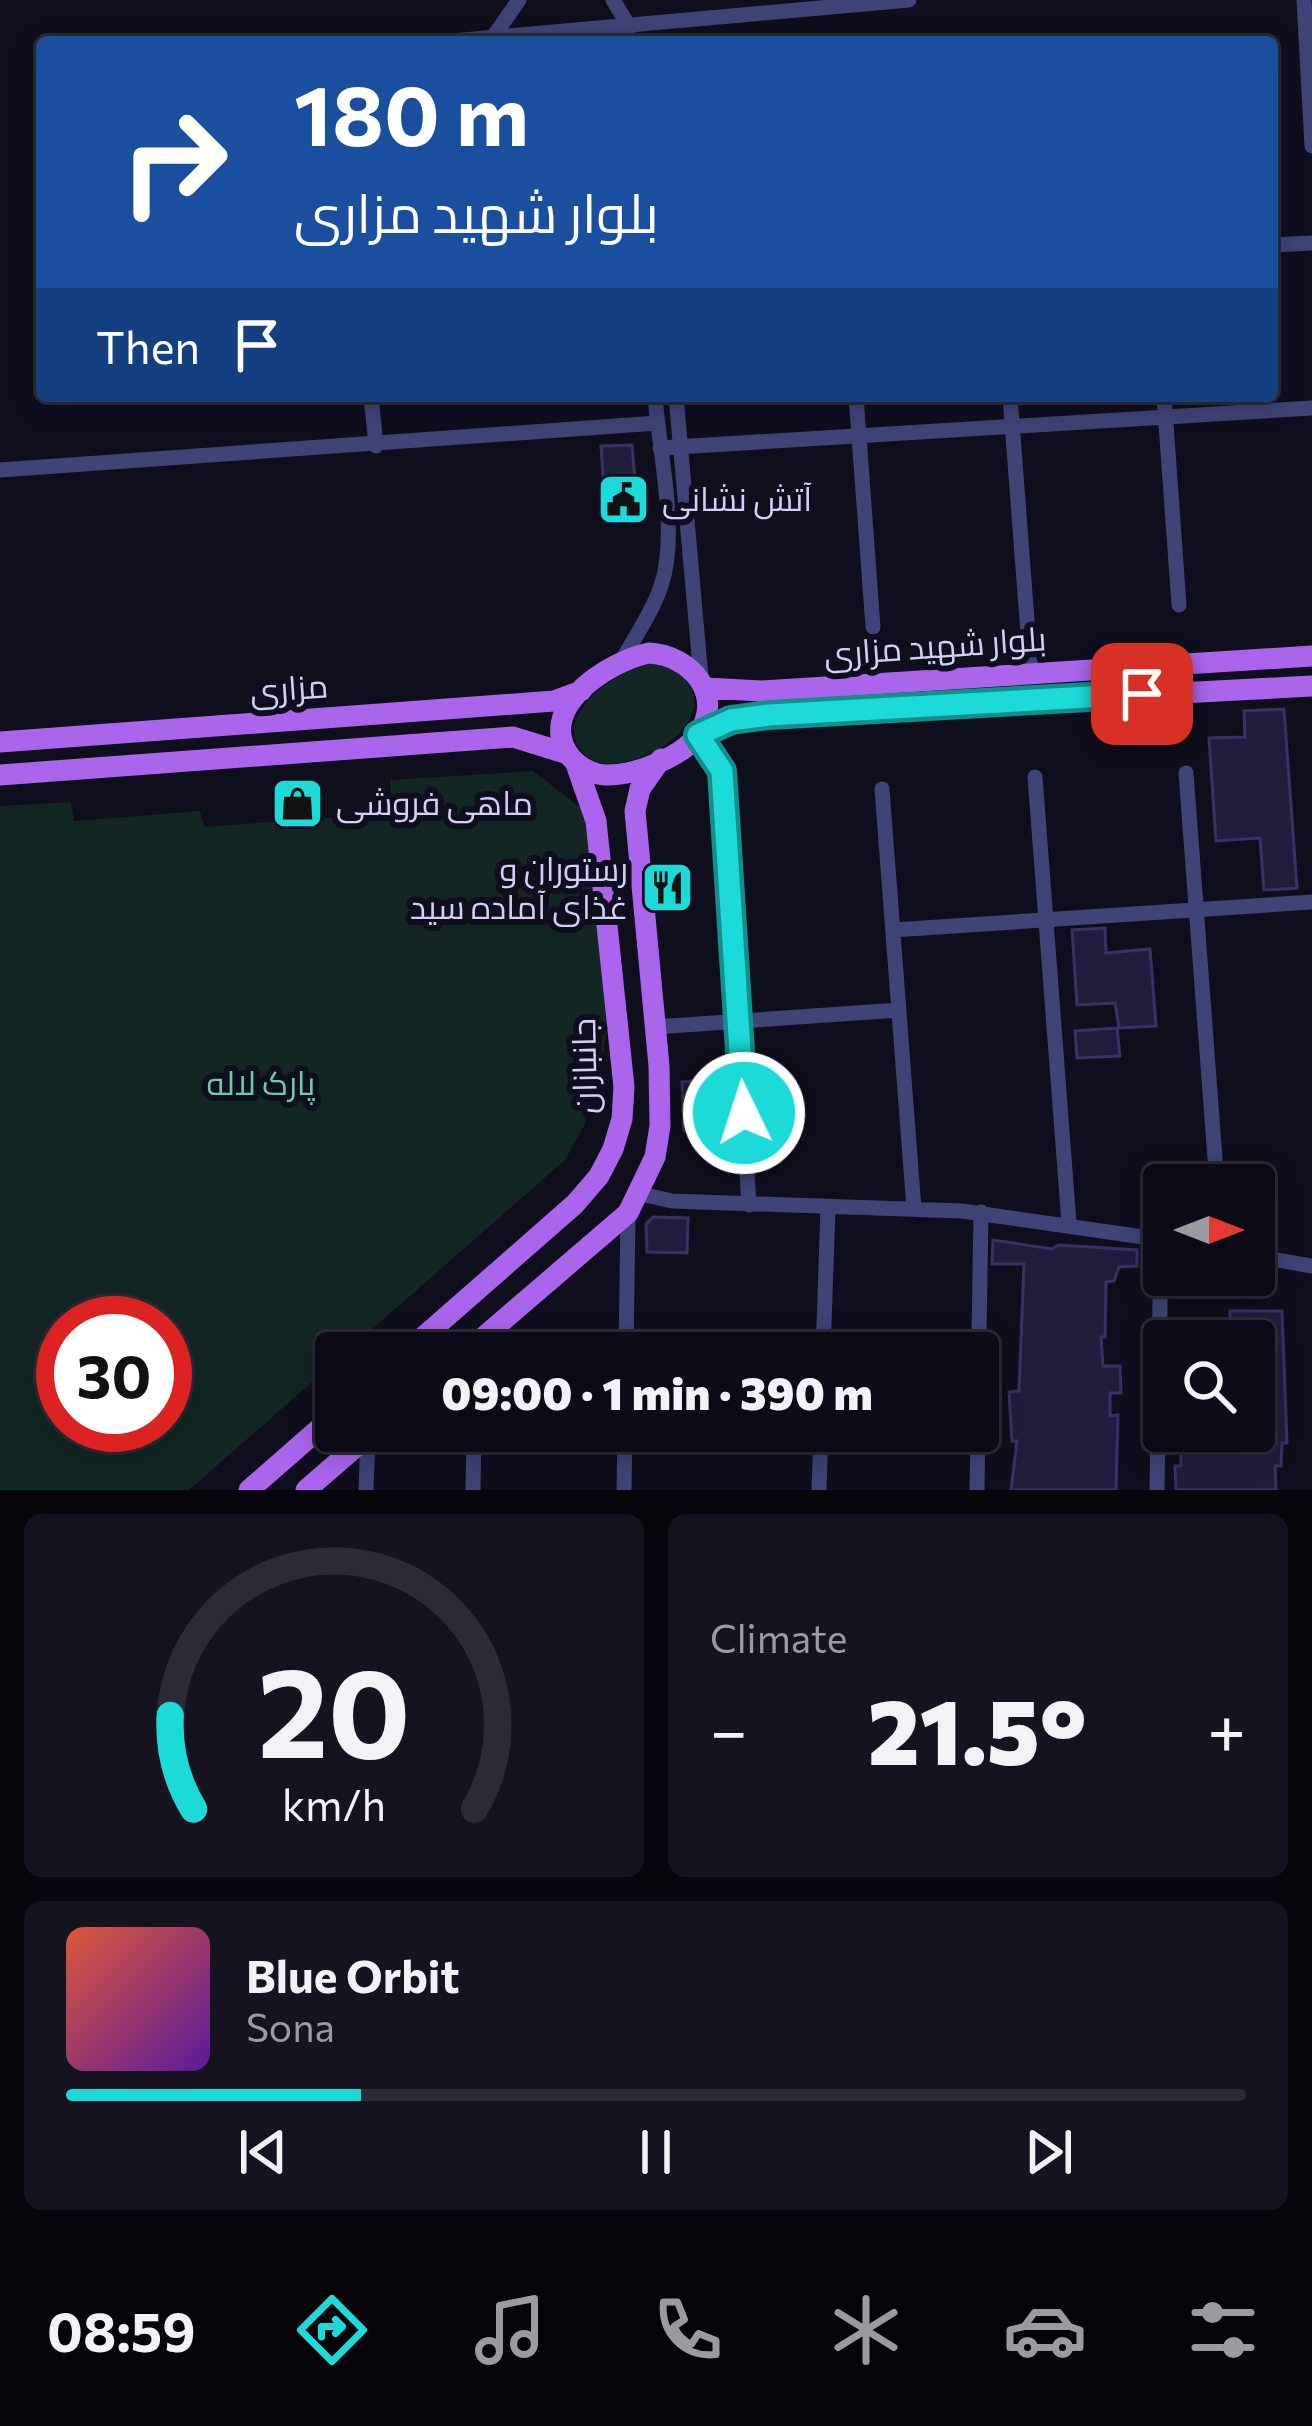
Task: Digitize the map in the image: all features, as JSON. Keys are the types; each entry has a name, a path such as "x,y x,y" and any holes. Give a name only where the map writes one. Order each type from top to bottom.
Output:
{"main road":[{"path":"0,775 513,737 609,775 627,773 678,753 698,735 705,720 703,685 680,659 665,654 621,662 571,700 560,725 572,759"},
{"name":"بلوار شهید مزاری","path":"703,685 762,691 1312,656"},
{"name":"بلوار شهید مزاری","path":"698,735 731,720 769,715 1312,686"},
{"name":"مزاری","path":"0,742 554,701 581,691"},
{"name":"جانبازان","path":"429,1332 575,1204 599,1176 622,1119 622,1056 596,821 572,759"},
{"path":"492,1332 634,1204 655,1157 661,1126 635,811 640,789 661,759"},
{"path":"249,1490 315,1432"},
{"path":"306,1490 350,1452"}],"street":[{"path":"494,36 519,0"},
{"path":"614,0 628,23 629,36"},
{"path":"503,36 779,6 909,0"},
{"path":"1307,8 1312,146"},
{"path":"650,21 651,36"},
{"path":"1278,245 1312,243"},
{"path":"371,402 376,446"},
{"path":"621,662 656,598 666,564 655,402"},
{"path":"676,402 703,685"},
{"path":"856,402 873,627"},
{"path":"1010,402 1031,673"},
{"path":"1164,402 1179,605"},
{"path":"659,448 1312,408"},
{"path":"0,470 657,423"},
{"path":"698,735 722,771 749,1205"},
{"path":"1186,772 1215,1164"},
{"path":"1035,777 1069,1223"},
{"path":"882,789 914,1209"},
{"path":"893,930 1312,902"},
{"path":"655,1027 899,1010"},
{"path":"627,1332 634,1204 672,1201 981,1212 1143,1236"},
{"path":"825,1332 828,1208"},
{"path":"979,1332 981,1212"},
{"path":"1275,1260 1312,1266"},
{"path":"1157,1490 1161,1296"},
{"path":"366,1490 369,1452"},
{"path":"473,1490 474,1452"},
{"path":"624,1490 625,1452"},
{"path":"819,1490 820,1452"},
{"path":"977,1452 977,1490"}],"green space":[{"path":"661,663 686,681 694,701 689,721 652,753 627,762 604,763 586,756 575,741 575,725 594,694 628,671"},
{"name":"پارک لاله","path":"533,771 586,812 607,1032 584,1126 565,1160 369,1332 315,1332 315,1379 189,1490 0,1490 0,806 71,802 74,821 200,811 204,827 393,813 390,780"}],"building":[{"path":"632,445 638,516 606,519 601,446"},
{"path":"1284,709 1297,888 1264,890 1260,838 1216,841 1209,738 1245,737 1244,711"},
{"path":"1105,928 1106,953 1150,949 1156,1026 1119,1028 1115,1003 1077,1005 1072,930"},
{"path":"1117,1028 1120,1056 1077,1058 1075,1031"},
{"path":"711,1079 717,1130 684,1131 682,1082"},
{"path":"653,1217 688,1218 687,1253 647,1252 646,1224"},
{"path":"993,1240 1052,1249 1058,1245 1137,1250 1137,1266 1119,1267 1114,1281 1106,1282 1105,1337 1101,1337 1103,1366 1120,1366 1121,1393 1110,1393 1110,1416 1118,1415 1116,1490 1011,1490 1017,1441 1012,1441 1009,1392 1019,1391 1024,1264 992,1264"},
{"path":"1230,1311 1282,1311 1287,1443 1282,1443 1281,1466 1275,1466 1276,1490 1176,1490 1175,1466 1181,1466 1181,1452 1275,1452 1275,1320 1230,1320"}],"place":[{"name":"آتش نشانی","path":"623,499"},
{"name":"ماهی فروشی","path":"297,803"},
{"name":"رستوران و غذای آماده سید","path":"667,888"}],"route":[{"path":"744,1113 722,771 698,735 751,716 1142,694"}]}
